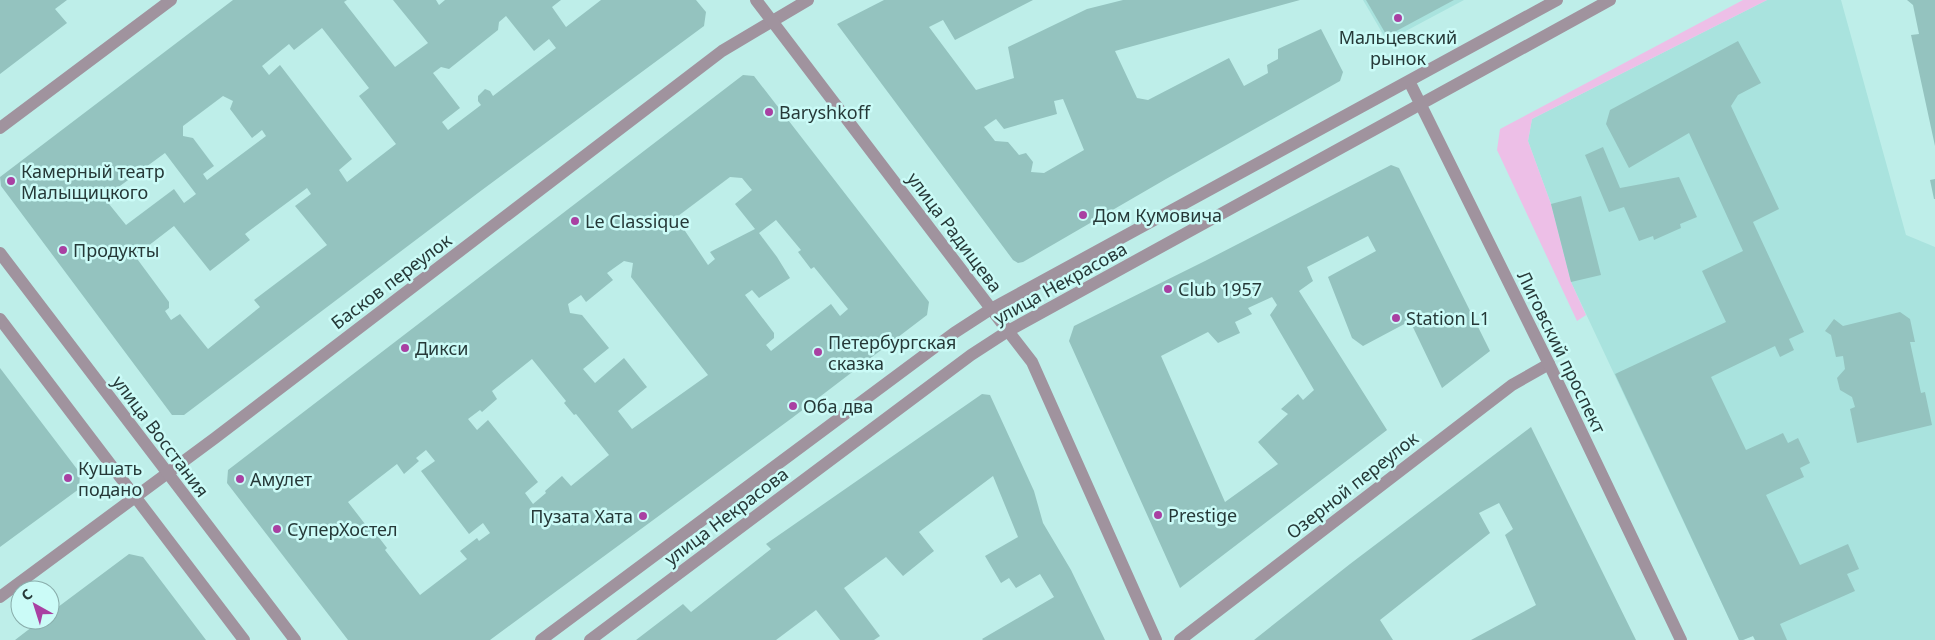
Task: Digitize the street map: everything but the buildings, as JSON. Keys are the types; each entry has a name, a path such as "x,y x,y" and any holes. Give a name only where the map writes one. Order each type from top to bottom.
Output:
{"street":[{"path":"0,128 171,0"},
{"name":"улица Радищева","path":"756,0 1032,362 1156,640"},
{"name":"Басков переулок","path":"0,598 168,473 722,51 808,0"},
{"name":"улица Некрасова","path":"541,640 954,333 991,309 1557,0"},
{"name":"улица Некрасова","path":"590,640 971,355 1008,331 1610,0"},
{"name":"Лиговский проспект","path":"1409,81 1550,364 1681,640"},
{"name":"улица Восстания","path":"0,252 295,640"},
{"path":"0,319 244,640"},
{"name":"Озерной переулок","path":"1180,640 1512,385 1550,364"}],"shaded area":[{"name":"Мальцевский рынок","path":"1363,0 1464,0 1387,41"},
{"path":"1743,0 1767,0 1532,119 1528,141 1551,204 1571,282 1586,315 1577,321 1497,150 1500,129"},
{"path":"1767,0 1841,0 1906,235 1935,247 1935,640 1755,640 1753,636 1739,640 1571,282 1551,204 1528,141 1532,119"}],"place":[{"name":"Мальцевский рынок","path":"1398,18"},
{"name":"Baryshkoff","path":"769,112"},
{"name":"Камерный театр Малыщицкого","path":"11,181"},
{"name":"Дом Кумовича","path":"1083,215"},
{"name":"Le Classique","path":"575,221"},
{"name":"Продукты","path":"63,250"},
{"name":"Club 1957","path":"1168,289"},
{"name":"Station L1","path":"1396,318"},
{"name":"Дикси","path":"405,348"},
{"name":"Петербургская сказка","path":"818,352"},
{"name":"Оба два","path":"793,406"},
{"name":"Кушать подано","path":"68,478"},
{"name":"Амулет","path":"240,479"},
{"name":"Prestige","path":"1158,515"},
{"name":"Пузата Хата","path":"643,516"},
{"name":"СуперХостел","path":"277,529"}]}
